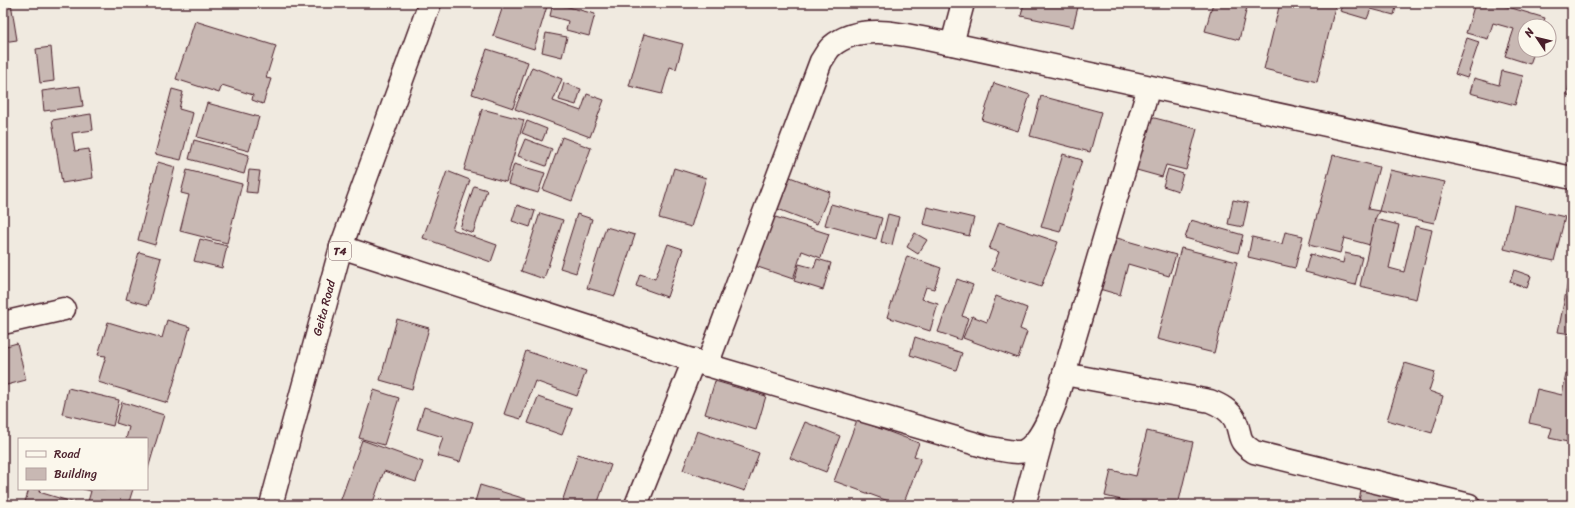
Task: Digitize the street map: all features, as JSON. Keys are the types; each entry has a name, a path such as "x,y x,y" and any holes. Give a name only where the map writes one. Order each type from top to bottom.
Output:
{"main road":[{"name":"Geita Road","path":"271,505 341,247 430,3"},
{"path":"952,44 963,3"},
{"path":"636,505 701,362 822,61 830,47 853,34 880,31 952,44 1572,178"},
{"path":"1024,505 1045,426 1056,401 1149,87"},
{"path":"341,247 701,362 982,446 1008,451 1024,451 1034,442 1045,426"},
{"path":"3,322 64,309"},
{"path":"1064,374 1210,401 1224,407 1235,420 1240,438 1245,446 1254,452 1469,505"}],"building":[{"path":"3,3 11,3 17,40 3,42"},
{"path":"504,3 548,3 534,49 493,36"},
{"path":"553,3 595,14 589,36 566,30 568,21 550,16"},
{"path":"1024,3 1079,3 1073,27 1021,16"},
{"path":"1213,3 1248,3 1239,40 1205,31"},
{"path":"1280,3 1336,3 1317,82 1264,69"},
{"path":"1343,3 1397,3 1394,15 1371,9 1367,19 1340,11"},
{"path":"1475,3 1495,3 1545,18 1517,18 1517,58 1532,58 1530,64 1505,56 1514,29 1493,23 1488,39 1466,33"},
{"path":"195,21 276,46 266,78 271,79 263,104 252,100 253,95 222,85 219,93 176,79"},
{"path":"546,33 567,37 562,57 542,52"},
{"path":"644,34 683,44 676,69 670,67 662,94 629,86"},
{"path":"1467,38 1479,42 1467,78 1455,74"},
{"path":"51,47 54,81 40,83 36,49"},
{"path":"487,49 528,62 513,108 472,94"},
{"path":"532,67 562,79 553,101 581,111 587,94 604,100 590,137 515,109"},
{"path":"1502,71 1523,76 1515,105 1470,93 1474,78 1499,85"},
{"path":"1572,74 1572,96 1567,95"},
{"path":"564,83 581,89 576,105 559,100"},
{"path":"994,83 1030,95 1018,131 982,120"},
{"path":"80,86 83,106 44,111 42,91"},
{"path":"172,89 183,92 179,109 193,113 181,160 155,154"},
{"path":"1041,96 1101,112 1090,152 1030,136"},
{"path":"207,103 259,117 249,151 197,137"},
{"path":"482,109 524,120 506,182 464,170"},
{"path":"91,114 93,130 72,133 75,151 89,149 93,178 62,183 52,120"},
{"path":"1147,116 1197,129 1186,170 1166,165 1162,177 1133,169"},
{"path":"527,121 547,129 542,141 522,133"},
{"path":"562,137 591,148 572,201 543,190"},
{"path":"525,139 552,149 546,166 518,156"},
{"path":"194,140 249,155 244,174 189,159"},
{"path":"1063,154 1082,160 1060,232 1041,227"},
{"path":"1333,155 1379,167 1368,209 1379,211 1375,219 1370,245 1344,238 1340,253 1309,245"},
{"path":"158,162 175,167 155,245 138,240"},
{"path":"514,164 545,173 538,193 508,184"},
{"path":"674,168 706,178 691,227 659,218"},
{"path":"1168,169 1183,174 1178,191 1163,186"},
{"path":"187,170 242,184 227,243 180,231 189,195 181,193"},
{"path":"249,170 260,171 257,193 246,192"},
{"path":"1390,170 1445,182 1434,223 1379,211"},
{"path":"447,171 470,180 452,229 497,245 491,262 423,238"},
{"path":"782,174 830,192 817,224 770,206"},
{"path":"474,186 487,190 473,233 460,228"},
{"path":"1233,200 1248,203 1243,227 1228,224"},
{"path":"831,204 882,218 876,239 825,225"},
{"path":"517,205 535,211 530,227 512,221"},
{"path":"1514,205 1565,217 1554,261 1504,249"},
{"path":"927,207 974,218 969,236 923,224"},
{"path":"540,213 563,220 544,279 521,271"},
{"path":"577,214 592,219 576,273 560,268"},
{"path":"766,214 829,234 821,258 802,251 793,279 749,264"},
{"path":"888,214 899,217 892,245 881,242"},
{"path":"1375,219 1399,225 1389,268 1404,272 1415,226 1432,230 1416,299 1360,286"},
{"path":"1191,220 1243,235 1238,253 1185,238"},
{"path":"999,222 1058,242 1041,287 992,270 999,252 989,249"},
{"path":"606,227 635,235 615,296 587,288"},
{"path":"1285,232 1303,236 1295,268 1248,257 1252,237 1282,244"},
{"path":"915,233 927,240 918,254 907,247"},
{"path":"1110,236 1176,255 1169,276 1128,264 1120,295 1096,288"},
{"path":"200,239 227,246 222,268 194,261"},
{"path":"668,244 683,249 667,297 636,286 640,274 655,279"},
{"path":"1181,248 1237,262 1214,353 1157,339"},
{"path":"139,252 161,258 148,305 126,299"},
{"path":"1345,253 1362,257 1355,285 1305,272 1310,254 1343,263"},
{"path":"907,256 941,268 934,289 926,287 922,299 938,304 930,331 887,317"},
{"path":"817,259 831,263 823,290 794,281 799,264 814,268"},
{"path":"1572,262 1572,334 1558,332"},
{"path":"1514,270 1531,276 1527,288 1510,282"},
{"path":"957,279 973,285 962,316 968,318 961,340 938,332"},
{"path":"996,296 1027,308 1020,329 1027,332 1018,358 963,338 972,316 987,322"},
{"path":"397,319 429,328 412,389 380,380"},
{"path":"167,320 190,327 168,403 98,382 106,356 98,355 108,322 162,338"},
{"path":"915,337 962,353 956,370 910,355"},
{"path":"17,343 26,380 3,386 3,347"},
{"path":"526,351 586,371 577,396 535,381 521,419 504,414"},
{"path":"1405,363 1435,372 1429,391 1443,396 1432,433 1387,420"},
{"path":"1566,374 1572,375 1572,443 1549,438 1552,428 1529,423 1537,389 1562,395"},
{"path":"715,381 766,396 756,430 705,414"},
{"path":"68,388 119,400 113,426 62,414"},
{"path":"374,390 399,398 384,445 359,438"},
{"path":"538,397 572,409 562,435 528,423"},
{"path":"122,402 164,415 148,469 148,438 126,438 129,427 116,423"},
{"path":"424,407 473,422 460,462 437,456 443,437 417,429"},
{"path":"857,420 919,443 914,456 921,458 903,505 899,505 834,481"},
{"path":"805,422 840,436 826,472 790,458"},
{"path":"697,431 759,453 745,491 683,470"},
{"path":"1147,431 1193,442 1178,505 1142,505 1105,496 1111,470 1136,476"},
{"path":"362,440 423,462 416,482 384,471 372,505 347,505 340,502"},
{"path":"578,454 611,465 597,505 561,505"},
{"path":"480,485 532,501 531,505 474,505"},
{"path":"1362,486 1414,499 1413,505 1358,505"},
{"path":"29,490 40,490 39,492 82,505 24,505"},
{"path":"87,490 133,490 128,505 87,505 91,491"}]}
